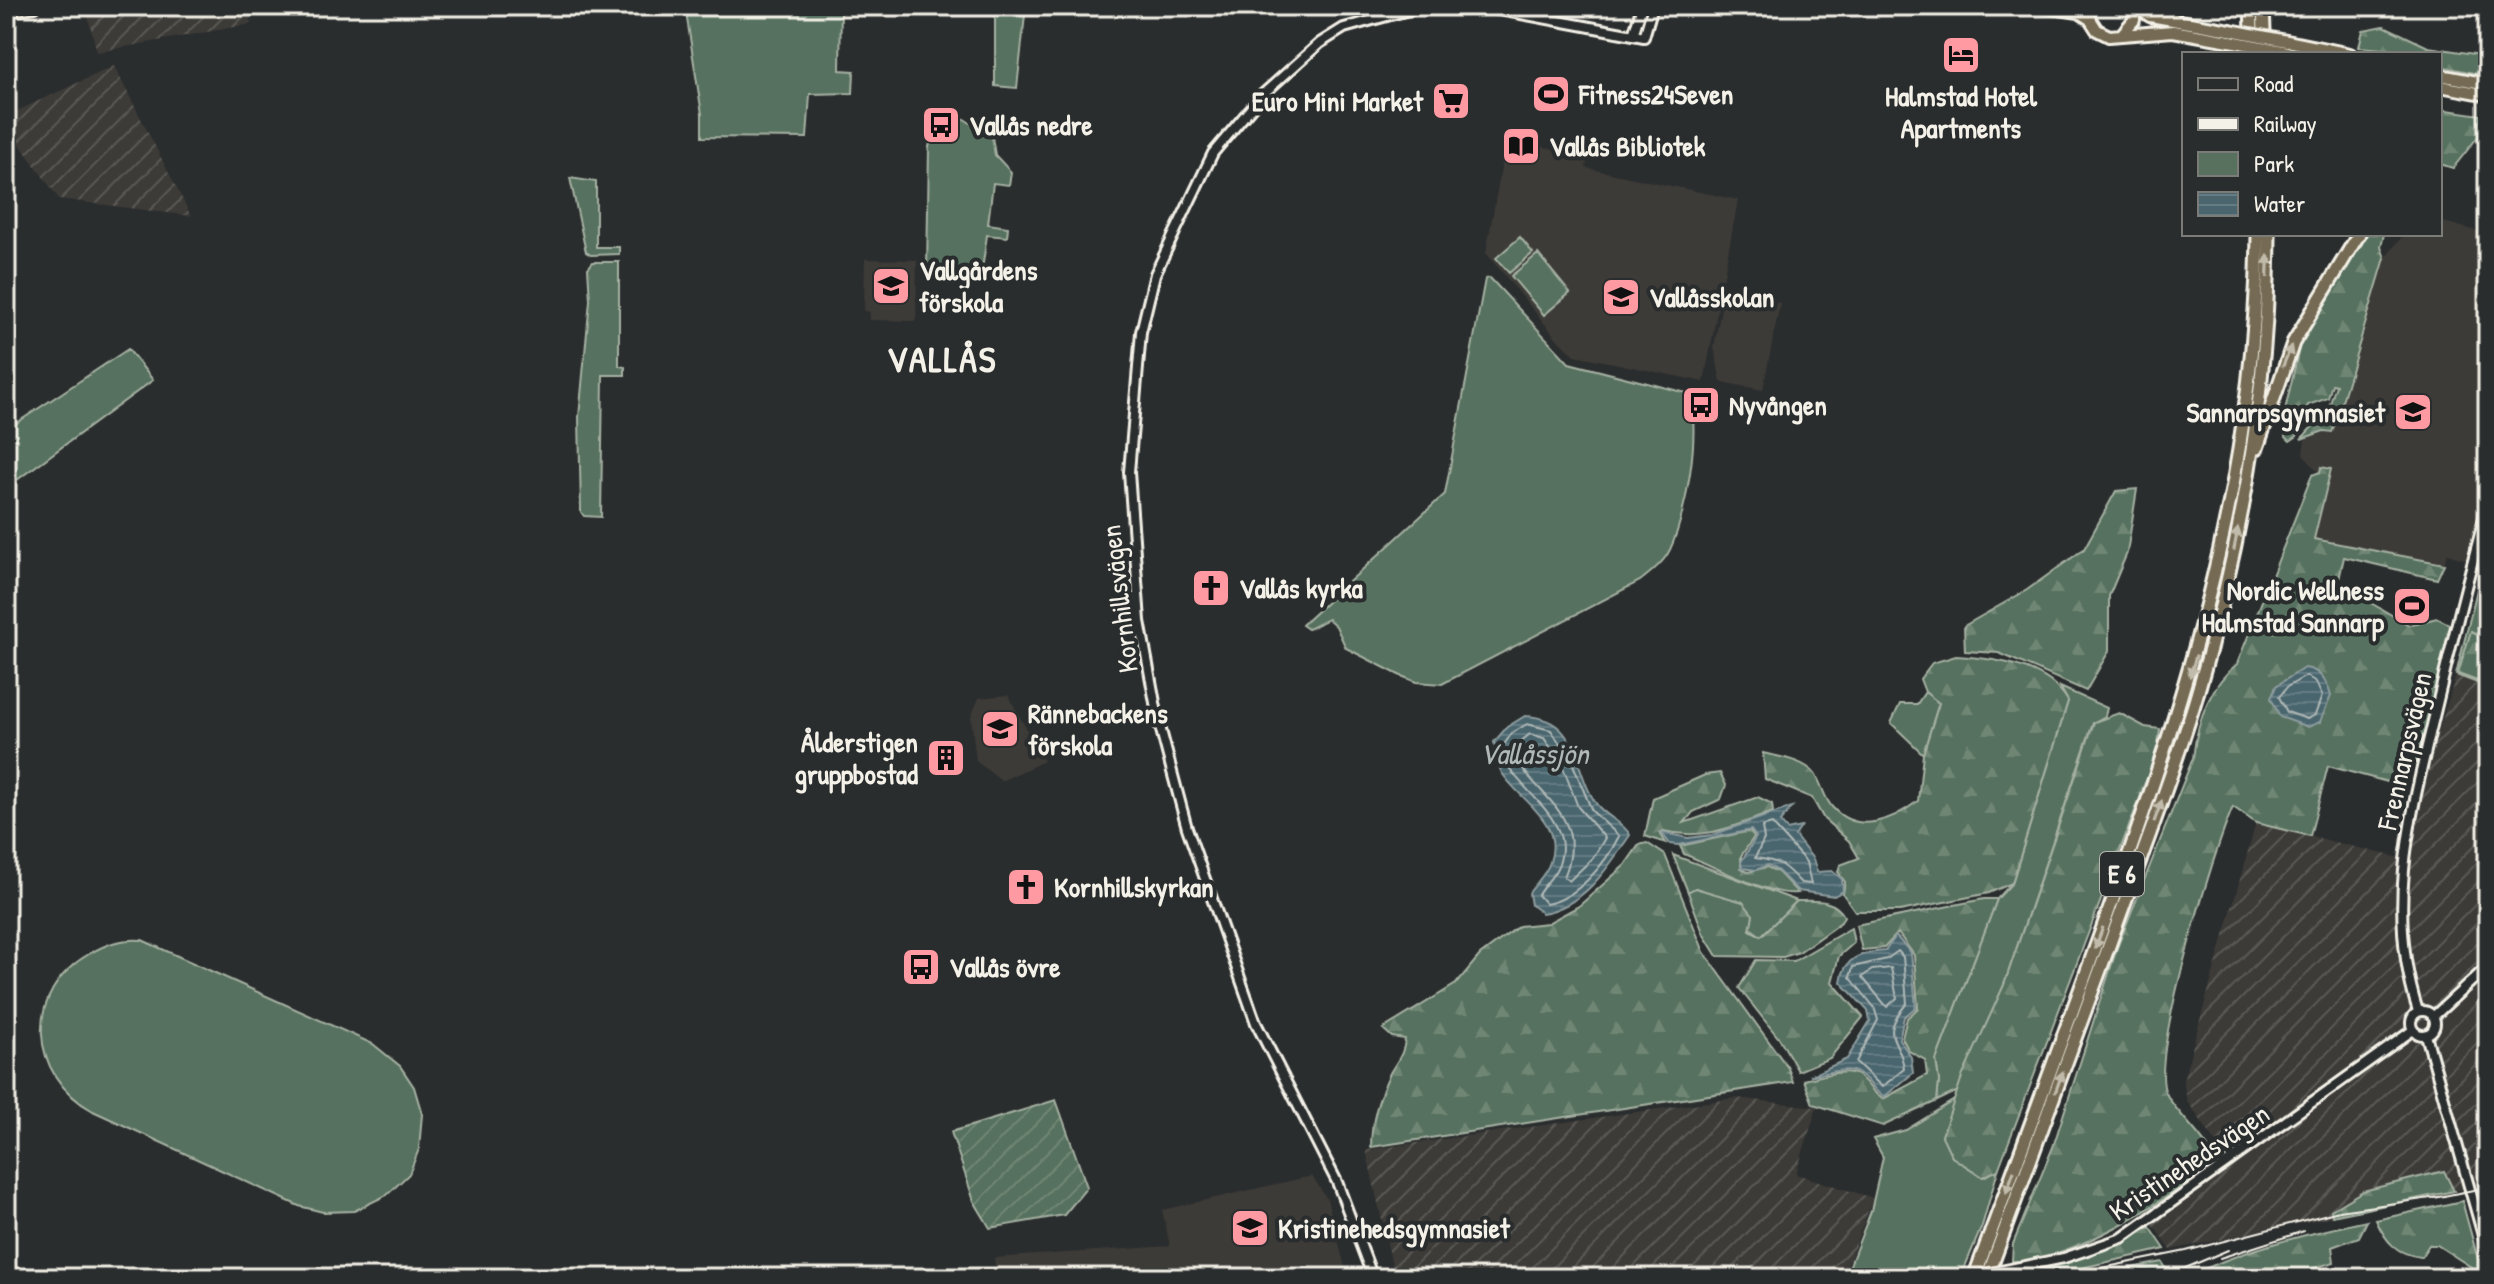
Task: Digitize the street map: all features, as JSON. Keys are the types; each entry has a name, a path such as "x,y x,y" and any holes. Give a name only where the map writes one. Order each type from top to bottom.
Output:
{"highway":[{"path":"6,11 35,6"},
{"path":"2039,6 2079,12 2090,19 2102,34 2173,31 2230,35"},
{"path":"2090,19 2091,6"},
{"path":"2121,34 2132,25 2134,6 2150,16 2174,19 2290,49 2326,52"},
{"path":"2152,6 2174,19"},
{"path":"2248,6 2253,52"},
{"path":"2263,6 2267,52"},
{"path":"2442,75 2488,84"},
{"path":"2442,86 2488,95"},
{"name":"E 6","path":"1974,1278 2161,769 2199,646 2224,536 2243,424 2258,236"},
{"name":"E 6","path":"1987,1278 2172,773 2209,654 2246,483 2261,369 2269,236"},
{"path":"2246,483 2293,343 2358,236"}],"street":[{"name":"Kornhillsvägen","path":"1373,1278 1337,1182 1263,1039 1225,942 1187,828 1158,719 1140,621 1132,556 1131,438 1141,332 1155,274 1167,243 1213,153 1262,95 1320,43 1344,28 1423,6"},
{"path":"1478,6 1644,37 1653,6"},
{"path":"1633,35 1642,6"},
{"name":"Frennarpsvägen","path":"2418,1011 2403,953 2403,852 2443,674 2488,503"},
{"path":"2434,1016 2488,966"},
{"path":"2418,1011 2427,1011 2434,1016 2435,1027 2426,1035 2413,1030 2411,1019 2418,1011"},
{"name":"Kristinehedsvägen","path":"1966,1278 2064,1258 2122,1238 2413,1030"},
{"path":"2426,1035 2488,1253"}],"shaded area":[{"path":"85,6 247,6 251,24 97,52"},
{"path":"114,66 191,216 59,199 6,125 6,116"},
{"name":"Vallåsskolan","path":"1506,140 1588,156 1586,168 1738,200 1704,382 1575,355 1559,341 1486,253"},
{"name":"Sannarpsgymnasiet","path":"2442,222 2488,234 2488,480 2467,560 2447,554 2444,564 2313,539 2331,469 2318,472 2303,454 2305,440 2314,434 2331,432 2385,258 2402,236 2442,236"},
{"name":"Vallgårdens förskola","path":"865,259 917,260 916,321 870,320 870,312 864,311"},
{"path":"1724,292 1780,303 1763,390 1721,382 1714,347"},
{"path":"2456,675 2488,687 2488,1184 2171,1250 2152,1224 2232,1165 2187,1101 2183,1080 2256,823 2408,860 2434,746"},
{"name":"Rännebackens förskola","path":"1008,695 1044,761 1001,781 976,761 971,717 979,698"},
{"path":"1736,1098 1817,1107 1796,1174 1873,1198 1843,1278 1395,1278 1366,1150"},
{"name":"Kristinehedsgymnasiet","path":"1312,1176 1327,1199 1348,1278 996,1278 994,1258 1170,1246 1162,1210"}],"green space":[{"path":"685,6 841,6 840,70 854,71 853,93 810,94 807,138 702,137 702,114"},
{"path":"995,6 1026,6 1017,88 995,86"},
{"path":"2384,26 2428,47 2488,56 2488,76 2442,66 2442,52 2359,47 2363,30"},
{"path":"2442,109 2488,116 2488,124 2453,168 2442,165"},
{"path":"958,115 992,137 995,155 1011,172 1009,185 993,183 988,224 1008,227 1007,237 987,235 981,277 927,270 929,147 931,140"},
{"path":"570,178 596,182 596,247 619,247 619,254 591,255 586,252"},
{"path":"2364,236 2384,236 2381,247 2385,258 2332,432 2324,431 2301,439 2328,410 2336,385 2332,384 2328,398 2308,405 2297,436 2290,441 2285,436 2283,419 2301,340"},
{"path":"1520,237 1533,253 1509,273 1496,258"},
{"path":"1538,254 1570,293 1544,315 1511,276"},
{"path":"593,262 619,262 619,366 625,367 625,375 603,375 601,517 584,516 581,512 579,417 590,300 588,268"},
{"path":"1490,278 1569,363 1686,393 1693,425 1690,474 1680,522 1667,555 1640,581 1442,684 1416,682 1346,648 1336,626 1328,619 1308,629 1302,625 1445,494 1485,279"},
{"path":"128,349 153,380 6,488 6,430"},
{"path":"2321,467 2331,469 2314,539 2444,564 2437,579 2344,557 2338,584 2409,625 2437,618 2453,626 2417,759 2399,785 2328,766 2310,836 2256,823 2233,807 2186,953 2163,1072 2166,1093 2209,1148 2214,1157 2211,1164 2170,1195 2117,1227 2061,1252 2012,1261 2013,1244 2053,1147 2117,948 2193,758 2197,732 2206,706 2218,683 2237,664 2312,475 2320,472"},
{"path":"2137,489 2127,553 2109,596 2109,651 2086,691 1999,653 1965,651 1964,626 2027,590 2084,549 2116,491"},
{"path":"2488,545 2488,687 2456,675"},
{"path":"2471,631 2488,639 2488,685 2458,674"},
{"path":"1956,656 2003,662 2034,672 2059,689 2068,701 2012,883 1989,893 1900,911 1855,911 1843,894 1845,882 1838,872 1840,865 1859,858 1849,841 1824,819 1812,798 1765,779 1763,753 1810,769 1830,804 1853,821 1876,822 1898,814 1918,801 1923,754 1939,703 1925,692 1920,679 1932,663"},
{"path":"2060,687 2107,708 2105,716 2093,723 2004,985 1958,1091 1937,1101 1939,1081 1936,1060 1997,899 2012,883 2068,701"},
{"path":"1925,692 1939,703 1923,754 1891,723 1900,704 1917,704"},
{"path":"2119,713 2145,727 2160,729 2157,753 1998,1170 1983,1177 1952,1157 1942,1136 1962,1077 2004,985 2094,722"},
{"path":"1720,773 1726,785 1721,799 1693,812 1684,823 1758,797 1772,804 1773,812 1706,833 1663,831 1660,833 1666,843 1645,836 1653,798 1705,775"},
{"path":"1750,831 1754,837 1741,856 1741,868 1748,872 1767,867 1778,872 1798,893 1772,890 1741,879 1684,854 1680,846"},
{"path":"1647,843 1665,855 1704,952 1788,1068 1793,1082 1371,1147 1379,1100 1402,1053 1405,1039 1392,1037 1383,1029 1456,984 1480,955 1519,926 1548,923 1579,906 1625,865 1639,845"},
{"path":"1673,855 1797,901 1761,936 1696,888 1688,892"},
{"path":"1695,888 1743,902 1753,915 1750,930 1761,936 1797,901 1829,903 1844,916 1841,922 1799,952 1783,957 1717,956 1704,935 1688,892"},
{"path":"1997,899 1936,1060 1939,1081 1937,1101 1883,1126 1813,1104 1804,1080 1848,1072 1863,1080 1883,1099 1927,1075 1925,1060 1909,1051 1902,1038 1907,1018 1918,1008 1914,955 1898,933 1884,948 1862,950 1856,925"},
{"path":"1851,928 1854,943 1839,956 1832,982 1863,1017 1830,1058 1798,1071 1781,1041 1739,988 1756,960 1794,961"},
{"path":"142,940 373,1044 400,1066 414,1087 422,1114 419,1149 409,1174 387,1195 354,1211 323,1212 299,1206 93,1111 71,1095 56,1077 46,1056 42,1033 44,1011 53,990 68,970 95,950 121,941"},
{"path":"1956,1099 1942,1136 1983,1176 1998,1170 1982,1226 1964,1269 1913,1278 1845,1278 1871,1211 1883,1157 1873,1139 1906,1130"},
{"path":"1056,1100 1087,1187 1064,1215 990,1228 974,1201 951,1132"},
{"path":"2444,1171 2454,1191 2332,1216 2331,1210 2363,1191"},
{"path":"2462,1201 2482,1274 2437,1245 2429,1245 2421,1257 2398,1250 2388,1241 2376,1220"},
{"path":"2367,1221 2359,1237 2332,1247 2334,1262 2314,1268 2314,1278 2186,1278 2252,1251"},
{"path":"2150,1227 2165,1249 2037,1278 2003,1278 2107,1249"},
{"path":"2162,1262 2166,1268 2155,1278 2079,1278"}],"water":[{"path":"2304,668 2322,677 2331,696 2320,722 2308,727 2280,717 2271,698 2276,686"},
{"name":"Vallåssjön","path":"1525,716 1543,719 1557,726 1566,736 1598,806 1630,835 1594,884 1570,902 1542,913 1531,905 1529,893 1549,866 1553,848 1551,835 1546,823 1502,773 1494,742 1507,727"},
{"path":"1792,807 1780,822 1787,830 1801,827 1795,836 1813,859 1817,872 1832,871 1842,879 1843,891 1834,896 1798,891 1768,865 1756,870 1742,868 1741,862 1756,837 1751,830 1679,845 1670,844 1661,832 1688,838 1712,835"},
{"path":"1896,936 1911,953 1916,1007 1904,1017 1899,1039 1911,1057 1913,1073 1884,1097 1856,1072 1843,1070 1810,1076 1847,1059 1870,1021 1868,1011 1841,982 1846,967 1861,955 1885,951"}],"railway":[{"path":"2434,1198 2488,1187"},
{"path":"2053,1278 2186,1251 2339,1211 2445,1196"},
{"path":"2220,1258 2304,1231"},
{"path":"2162,1278 2228,1250"}],"place":[{"name":"Halmstad Hotel Apartments","path":"1961,55"},
{"name":"Fitness24Seven","path":"1551,94"},
{"name":"Euro Mini Market","path":"1451,101"},
{"name":"Vallås nedre","path":"941,125"},
{"name":"Vallås Bibliotek","path":"1521,146"},
{"name":"Vallgårdens förskola","path":"891,286"},
{"name":"Vallåsskolan","path":"1621,297"},
{"name":"Nyvången","path":"1701,405"},
{"name":"Sannarpsgymnasiet","path":"2413,412"},
{"name":"Vallås kyrka","path":"1211,588"},
{"name":"Nordic Wellness Halmstad Sannarp","path":"2412,606"},
{"name":"Rännebackens förskola","path":"1000,729"},
{"name":"Ålderstigen gruppbostad","path":"946,758"},
{"name":"Kornhillskyrkan","path":"1026,887"},
{"name":"Vallås övre","path":"921,967"},
{"name":"Kristinehedsgymnasiet","path":"1250,1228"}],"district":[{"name":"VALLÅS","path":"942,359"}]}
